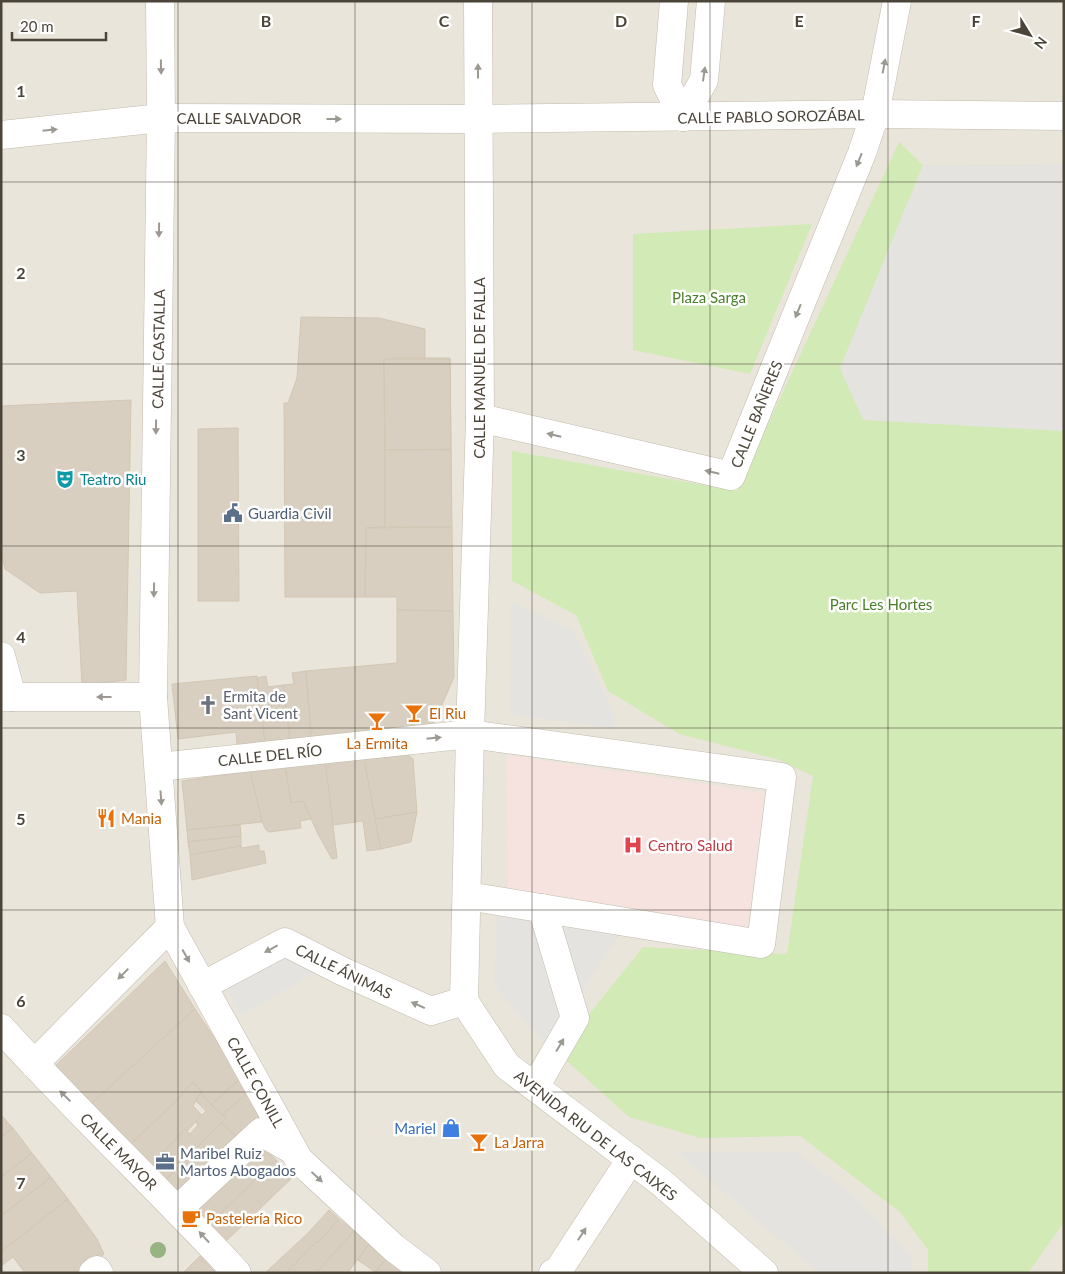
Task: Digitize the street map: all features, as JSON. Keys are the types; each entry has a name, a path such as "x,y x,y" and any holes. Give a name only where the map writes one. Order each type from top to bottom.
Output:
{"street":[{"name":"CALLE CASTALLA","path":"160,1 161,118 153,698 170,927"},
{"name":"CALLE MANUEL DE FALLA","path":"470,734 480,418 478,1"},
{"path":"674,1 667,84 683,117"},
{"path":"683,117 704,80 711,1"},
{"path":"875,114 897,1"},
{"name":"CALLE PABLO SOROZÁBAL","path":"478,120 875,114 1064,116"},
{"name":"CALLE BAÑERES","path":"480,418 731,476 862,153 875,114"},
{"name":"CALLE SALVADOR","path":"1,135 161,118 478,120"},
{"path":"1,656 5,700 153,698"},
{"path":"464,1001 470,734"},
{"name":"CALLE DEL RÍO","path":"159,767 470,734 782,777 761,944 542,908"},
{"path":"466,896 542,908 575,1018 535,1087"},
{"path":"34,1064 170,927"},
{"name":"CALLE CONILL","path":"170,927 299,1160 394,1248 427,1273"},
{"name":"CALLE ÁNIMAS","path":"202,986 285,942 342,971 431,1011 464,1001"},
{"name":"AVENIDA RIU DE LAS CAIXES","path":"464,1001 508,1066 662,1182 764,1273"},
{"name":"CALLE MAYOR","path":"1,1028 237,1273"},
{"path":"177,1210 262,1132 294,1150"},
{"path":"553,1273 558,1271 631,1160"}],"shaded area":[{"path":"1,1 1064,1 1064,1273 1,1273"},
{"path":"1064,164 1064,431 863,420 840,368 923,165"},
{"path":"511,602 572,629 611,707 616,729 510,714"},
{"name":"Centro Salud","path":"507,755 765,793 747,930 508,897"},
{"path":"497,916 620,933 546,1046 494,985"},
{"path":"277,946 317,972 241,1015 221,976"},
{"path":"676,1152 795,1152 853,1195 912,1257 913,1273 819,1273"}],"green space":[{"name":"Parc Les Hortes","path":"899,142 923,165 1064,164 1064,1222 1028,1273 928,1273 928,1250 900,1212 800,1136 700,1138 629,1117 558,1053 643,947 787,954 813,776 777,759 679,734 608,691 576,615 512,581 512,451 737,491"},
{"name":"Plaza Sarga","path":"812,224 750,374 633,350 633,234"}],"building":[{"path":"301,317 379,318 425,329 425,359 384,359 385,527 366,528 365,597 285,597 284,403 288,403 297,378"},
{"path":"392,358 450,358 451,449 392,450"},
{"path":"384,359 450,359 451,450 385,450"},
{"name":"Teatro Riu","path":"131,400 126,680 82,685 77,591 40,593 5,569 1,552 1,406"},
{"path":"238,428 239,601 198,601 198,429"},
{"path":"451,449 451,528 393,528 392,450"},
{"path":"385,450 451,450 452,527 385,527"},
{"path":"452,527 453,611 397,610 397,597 365,597 366,528"},
{"path":"397,610 453,611 454,677 433,725 311,737 306,671 397,663"},
{"path":"306,671 311,737 290,739 283,685 294,684 292,673"},
{"path":"257,676 265,742 237,745 236,732 178,739 172,684"},
{"path":"266,676 268,687 283,685 290,739 265,742 257,678"},
{"path":"401,749 413,759 417,812 375,819 363,754"},
{"path":"363,754 381,849 367,851 363,821 333,825 325,760"},
{"path":"325,760 337,858 332,859 303,801 291,803 285,766"},
{"path":"285,766 291,803 303,801 311,819 300,821 301,828 269,832 262,822 250,771"},
{"path":"250,771 262,822 187,830 182,781"},
{"path":"417,812 411,842 381,849 375,819"},
{"path":"240,825 241,836 188,842 187,830"},
{"path":"241,836 241,846 190,855 188,842"},
{"path":"259,845 259,851 264,851 266,863 192,880 190,855 241,846 242,848"},
{"path":"165,961 195,1009 91,1104 55,1066"},
{"path":"195,1009 241,1078 211,1105 193,1082 130,1145 91,1104"},
{"path":"241,1078 250,1091 222,1115 211,1105"},
{"path":"193,1082 201,1091 193,1106 202,1115 187,1131 185,1129 151,1166 130,1145"},
{"path":"250,1091 268,1118 240,1140 221,1123 226,1118 222,1115"},
{"path":"201,1093 226,1118 165,1181 151,1166 185,1129 190,1134 198,1125 195,1122 206,1111 196,1101"},
{"path":"1,1115 13,1128 1,1137"},
{"path":"221,1123 240,1140 181,1197 165,1181"},
{"path":"13,1128 32,1153 1,1177 1,1137"},
{"path":"261,1143 276,1160 207,1226 192,1208"},
{"path":"32,1153 51,1177 1,1216 1,1177"},
{"path":"276,1160 293,1177 224,1243 207,1226"},
{"path":"51,1177 68,1199 1,1252 1,1216"},
{"path":"68,1199 97,1239 104,1254 81,1273 25,1273 13,1257 1,1266 1,1252"},
{"path":"329,1210 339,1219 318,1243 317,1241 286,1273 265,1273 308,1233"},
{"path":"339,1219 354,1231 316,1273 286,1273 317,1241 318,1243"},
{"path":"354,1231 369,1244 349,1271 350,1273 316,1273"},
{"path":"369,1244 387,1258 375,1272 358,1260"},
{"path":"200,1256 216,1273 183,1273"},
{"path":"387,1258 402,1269 398,1273 375,1273"}],"place":[{"name":"Teatro Riu","path":"65,479"},
{"name":"Guardia Civil","path":"233,513"},
{"name":"Ermita de Sant Vicent","path":"208,705"},
{"name":"El Riu","path":"414,713"},
{"name":"La Ermita","path":"377,721"},
{"name":"Mania","path":"106,818"},
{"name":"Centro Salud","path":"633,845"},
{"name":"Mariel","path":"451,1128"},
{"name":"La Jarra","path":"479,1142"},
{"name":"Maribel Ruiz Martos Abogados","path":"165,1162"},
{"name":"Pastelería Rico","path":"191,1218"}]}
